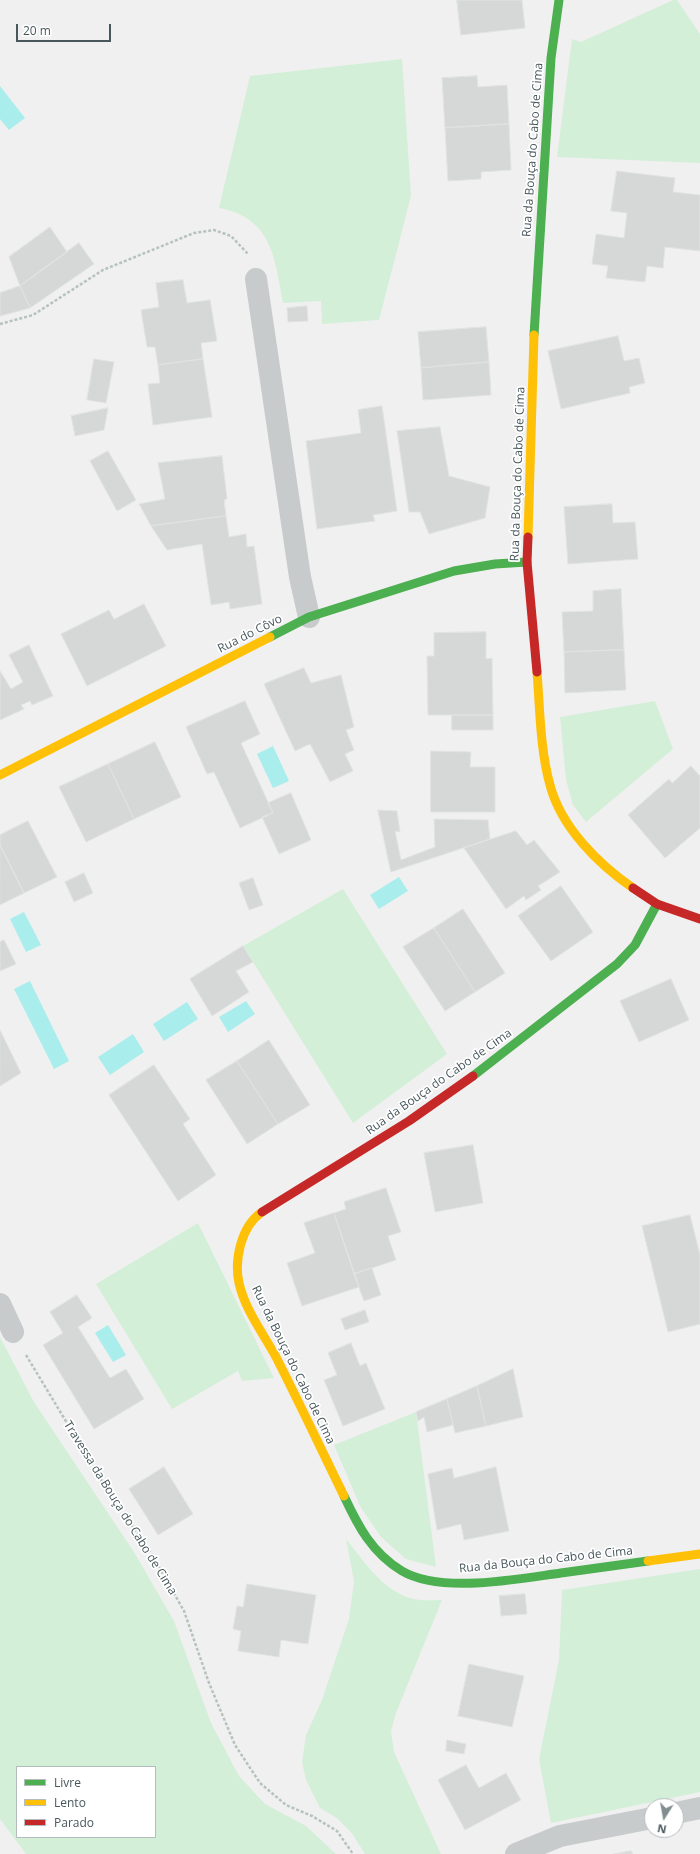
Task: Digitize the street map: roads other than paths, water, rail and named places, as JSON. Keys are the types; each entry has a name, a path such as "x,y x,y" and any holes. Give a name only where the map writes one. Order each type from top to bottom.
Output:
{"street":[{"name":"Rua da Bouça do Cabo de Cima","path":"559,0 551,58 535,301 527,562 544,749 550,785 564,817 585,845 618,878 657,904 700,919"},
{"path":"256,279 302,589 309,617"},
{"name":"Rua do Côvo","path":"0,775 309,617 454,571 495,564 527,562"},
{"name":"Rua da Bouça do Cabo de Cima","path":"657,904 635,945 617,964 478,1072 409,1121 260,1213 249,1225 242,1241 238,1255 238,1275 248,1305 277,1358 362,1530 378,1552 398,1569 421,1579 460,1582 523,1577 700,1554"},
{"path":"0,1304 12,1332"},
{"path":"684,1811 700,1808"},
{"path":"516,1854 560,1836 644,1820"}],"water":[{"path":"0,86 25,118 9,130 0,119"},
{"path":"273,746 289,781 273,788 257,754"},
{"path":"399,877 408,891 379,909 370,895"},
{"path":"24,912 41,945 26,952 10,919"},
{"path":"30,981 69,1061 54,1069 14,989"},
{"path":"246,1001 255,1014 228,1032 219,1017"},
{"path":"187,1002 198,1019 164,1041 153,1024"},
{"path":"133,1034 144,1052 110,1075 98,1057"},
{"path":"108,1325 126,1355 113,1362 95,1333"}]}
